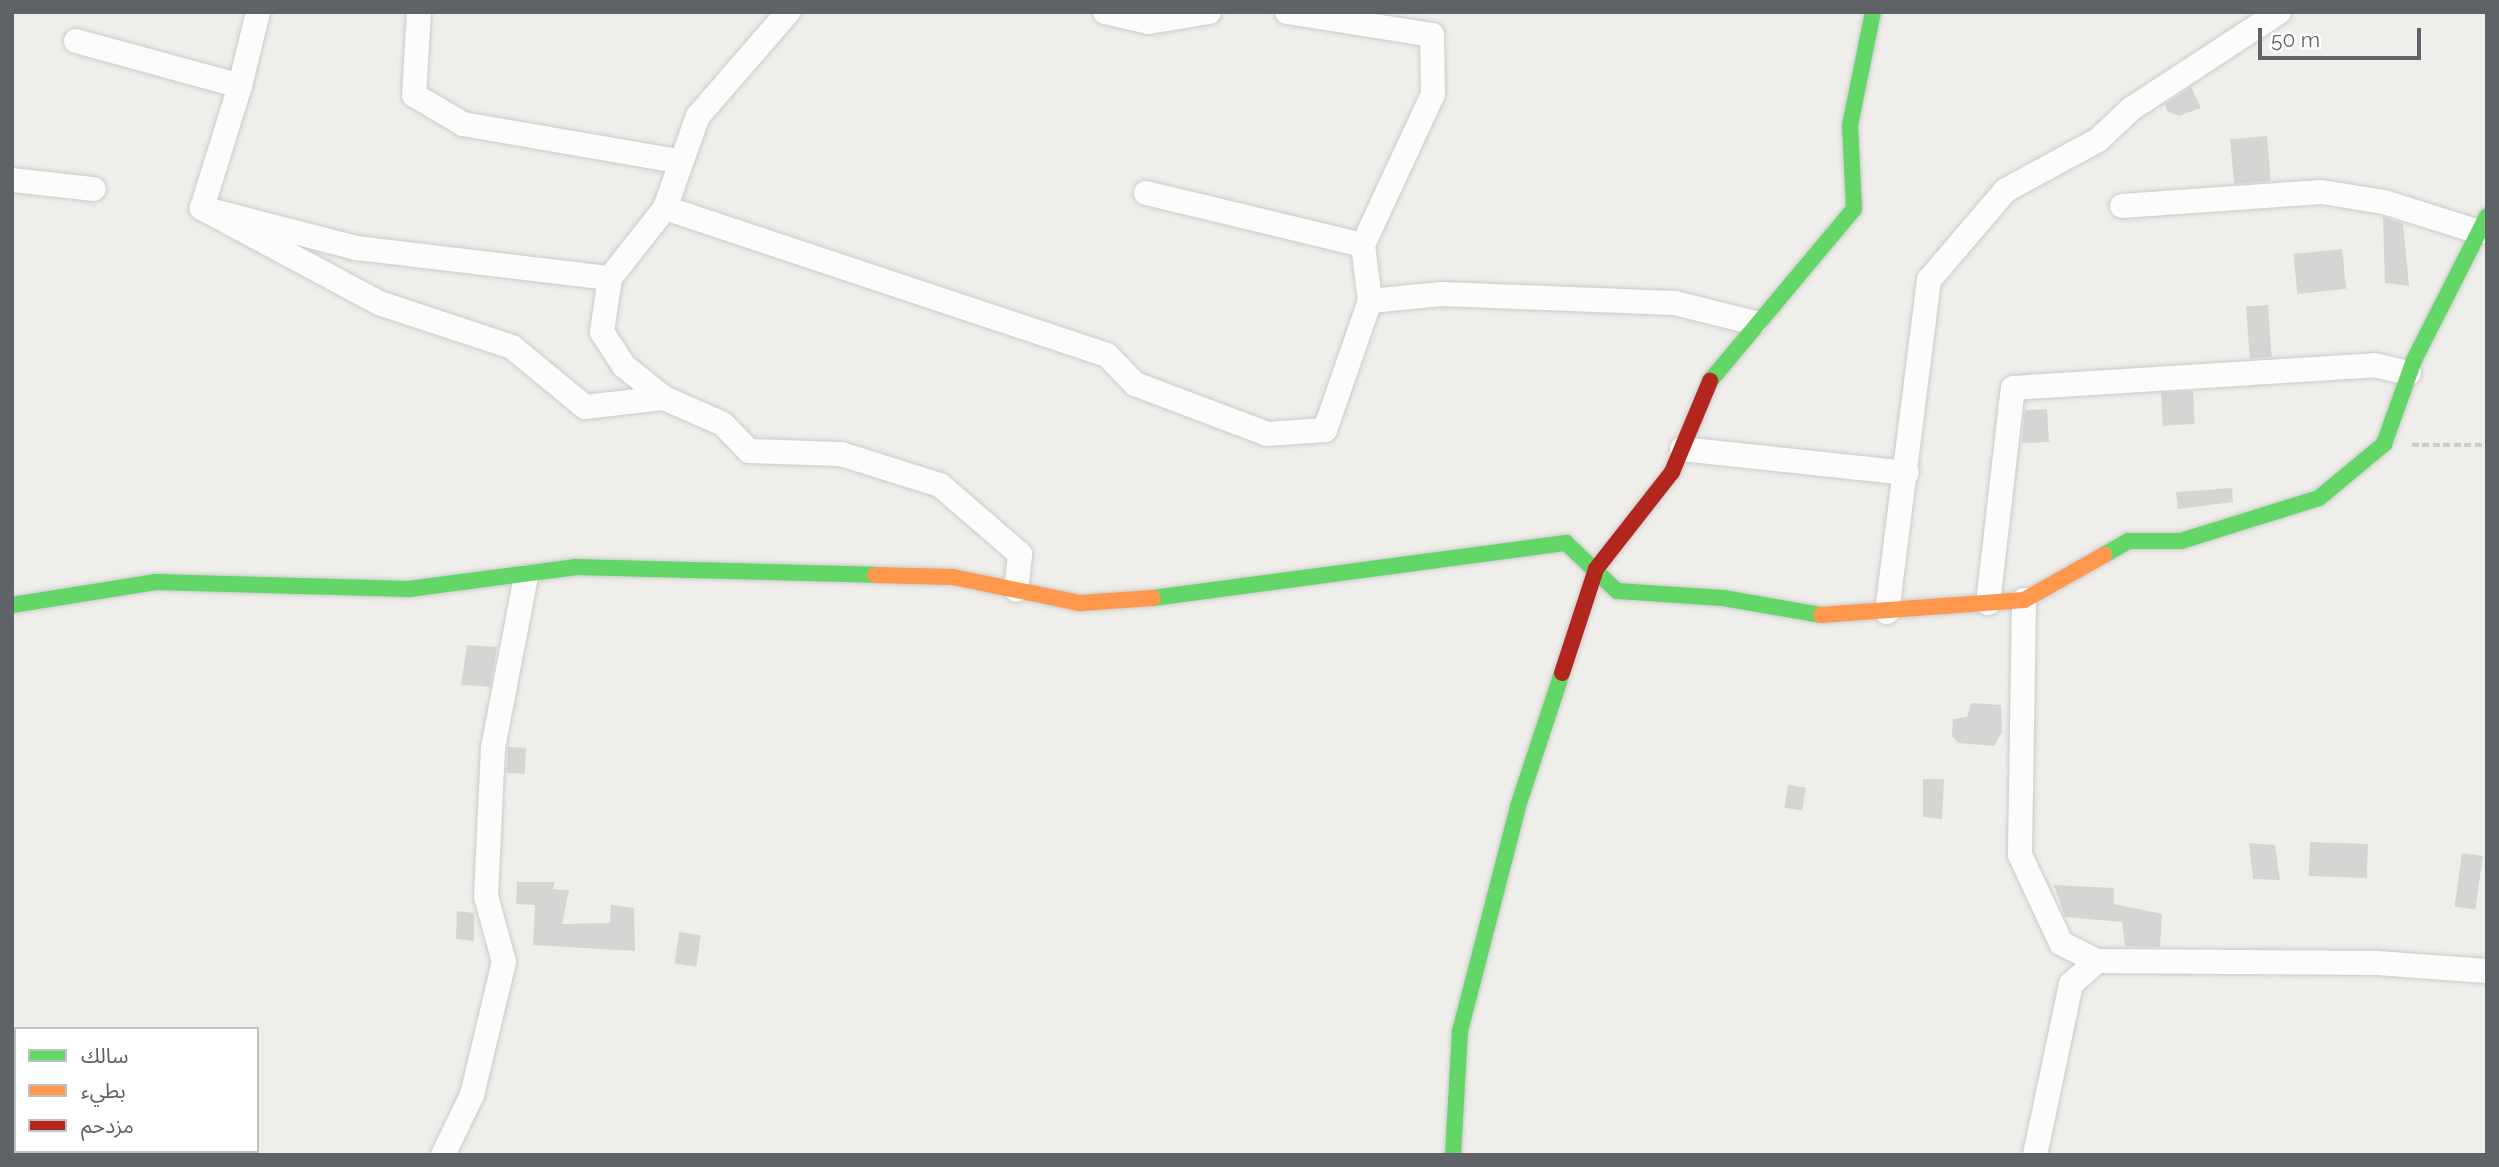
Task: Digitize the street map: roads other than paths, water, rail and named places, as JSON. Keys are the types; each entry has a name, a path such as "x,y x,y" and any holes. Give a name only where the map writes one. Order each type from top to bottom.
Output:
{"street":[{"path":"202,208 240,86 258,12"},
{"path":"419,12 414,95 463,124 678,161"},
{"path":"788,12 698,116 678,161 665,208 610,278 602,332 625,366 664,398 723,424 749,451 841,454 940,485 1020,554 1016,590"},
{"path":"1105,12 1149,22 1209,12"},
{"path":"665,208 1107,355 1135,384 1267,434 1325,430 1370,301 1363,245 1433,94 1432,35 1387,21 1287,12"},
{"path":"1452,1155 1460,1031 1518,806 1595,569 1672,472 1712,378 1755,323 1854,209 1850,125 1873,12"},
{"path":"1887,612 1907,473 1929,280 2006,190 2098,140 2131,109 2279,12"},
{"path":"76,41 240,86"},
{"path":"12,180 94,189"},
{"path":"12,606 155,582 408,589 526,577 575,566 769,568 953,577 1080,603 1171,597 1566,543 1617,591 1723,598 1830,617 2024,600 2127,541 2181,541 2319,498 2384,444 2409,373 2483,224 2384,202 2322,192 2122,206"},
{"path":"1146,193 1363,245"},
{"path":"202,208 357,248 610,278"},
{"path":"202,208 379,303 512,347 585,407 664,398"},
{"path":"1370,301 1441,294 1675,303 1755,323"},
{"path":"1988,603 2013,388 2374,365 2409,373"},
{"path":"1682,449 1907,473"},
{"path":"443,1155 472,1095 504,962 486,896 493,748 526,577"},
{"path":"2024,600 2020,855 2061,943 2097,961 2377,963 2487,971"},
{"path":"2035,1155 2070,984 2097,961"}]}
